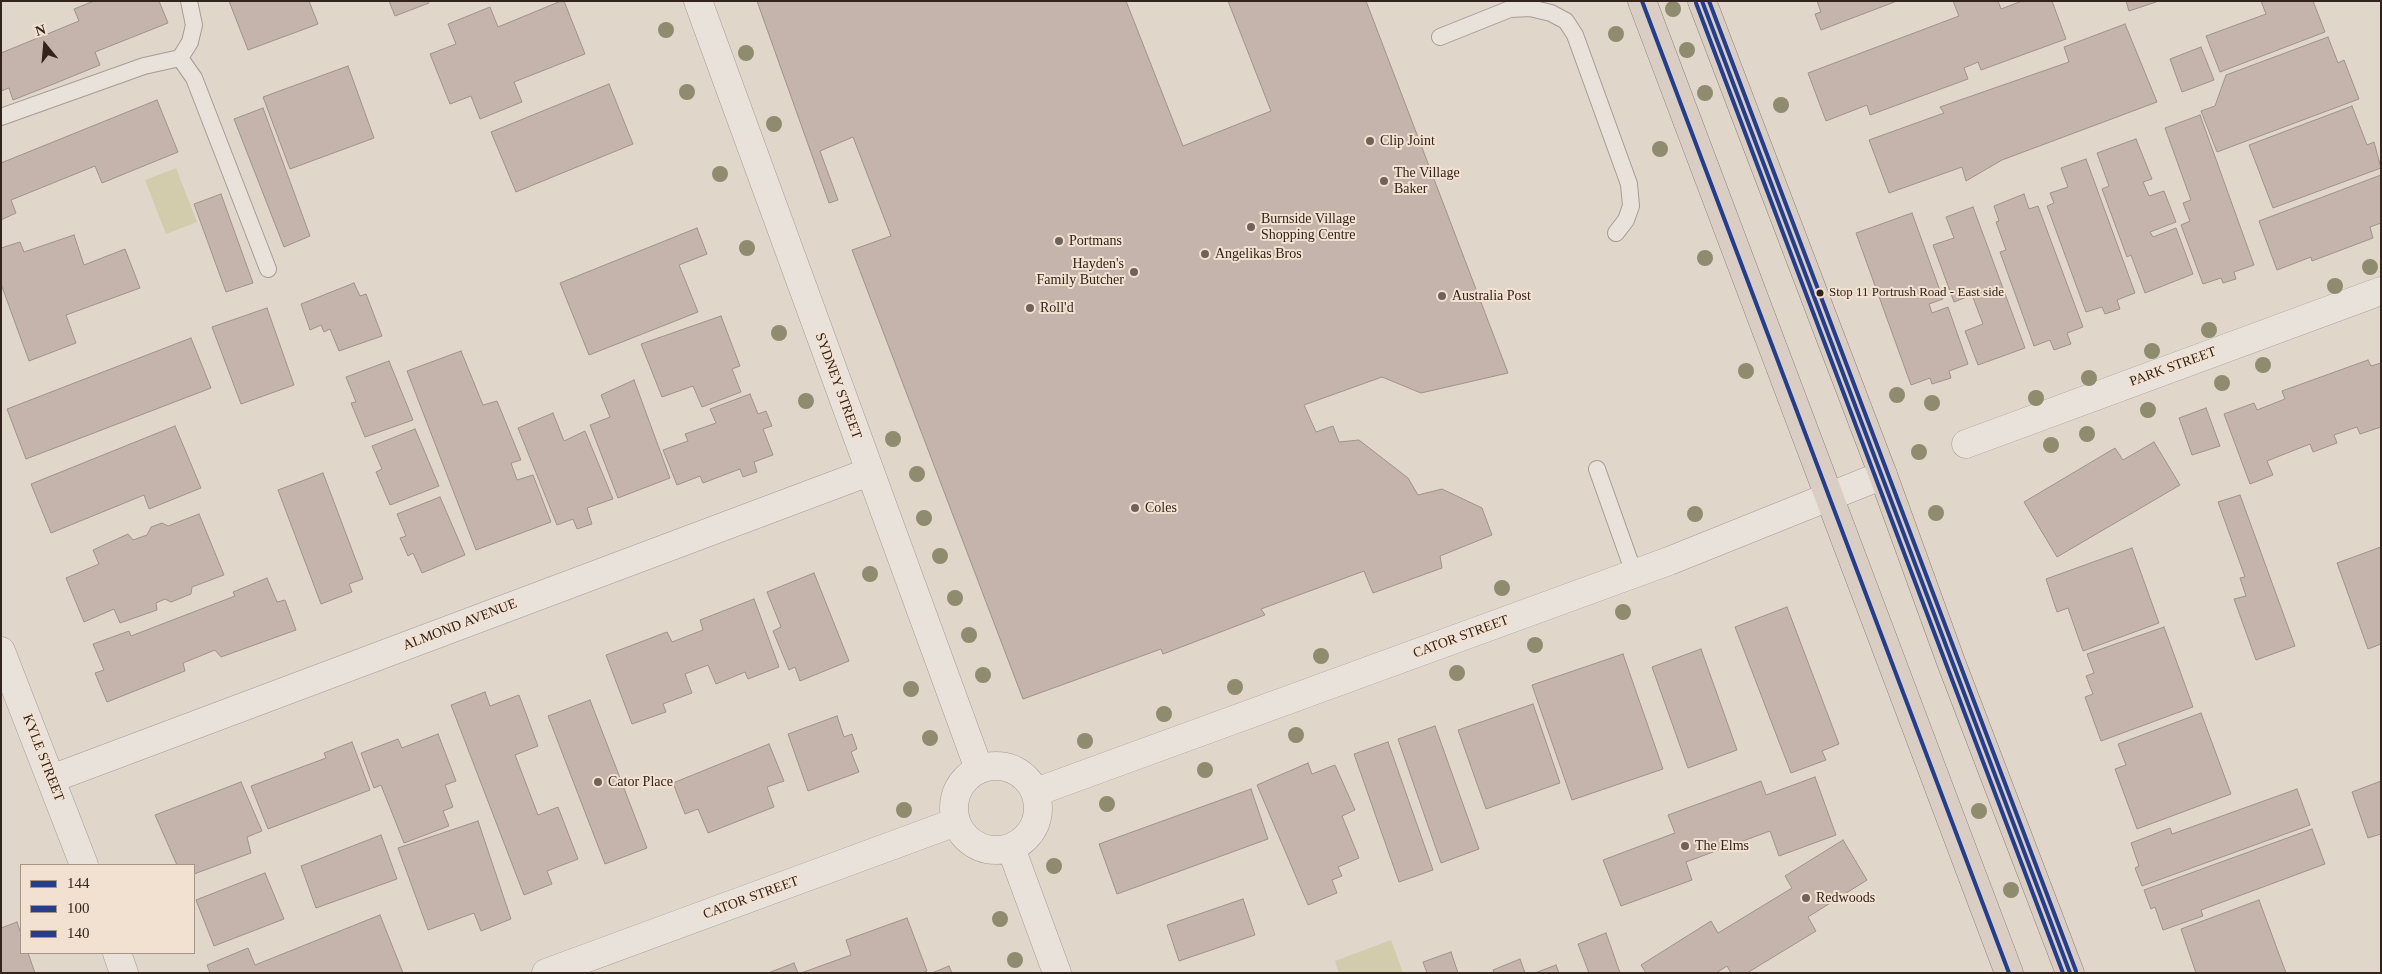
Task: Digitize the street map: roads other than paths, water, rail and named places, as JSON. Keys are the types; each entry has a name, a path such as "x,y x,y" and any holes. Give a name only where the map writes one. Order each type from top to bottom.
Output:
{"highway":[{"path":"1642,1 2009,973"},
{"path":"1702,1 2070,973"}],"street":[{"name":"SYDNEY STREET","path":"698,1 979,769"},
{"name":"PARK STREET","path":"1966,444 2381,291"},
{"name":"ALMOND AVENUE","path":"51,779 869,472"},
{"name":"CATOR STREET","path":"1036,792 1634,573 1883,475"},
{"name":"KYLE STREET","path":"1,651 84,864"},
{"path":"993,766 1006,767 1018,772 1036,792 1038,805 1037,819 1032,831 1011,848 997,851 984,849 972,843 962,834 956,822 954,810 955,797 960,786 979,769 993,766"},
{"name":"CATOR STREET","path":"546,973 956,822"},
{"path":"1011,848 1058,973"},
{"path":"117,954 124,973"}],"lane":[{"path":"1,117 144,66 180,58 190,42 194,25 189,1"},
{"path":"1440,37 1510,9 1529,5 1566,21 1575,35 1629,184 1631,206 1626,220 1616,233"},
{"path":"180,58 194,78 268,269"},
{"path":"1597,469 1634,573"}],"place":[{"name":"Clip Joint","path":"1370,141"},
{"name":"The Village Baker","path":"1384,181"},
{"name":"Burnside Village Shopping Centre","path":"1251,227"},
{"name":"Portmans","path":"1059,241"},
{"name":"Angelikas Bros","path":"1205,254"},
{"name":"Hayden's Family Butcher","path":"1134,272"},
{"name":"Stop 11 Portrush Road - East side","path":"1820,293"},
{"name":"Australia Post","path":"1442,296"},
{"name":"Roll'd","path":"1030,308"},
{"name":"Coles","path":"1135,508"},
{"name":"Cator Place","path":"598,782"},
{"name":"The Elms","path":"1685,846"},
{"name":"Redwoods","path":"1806,898"}]}
